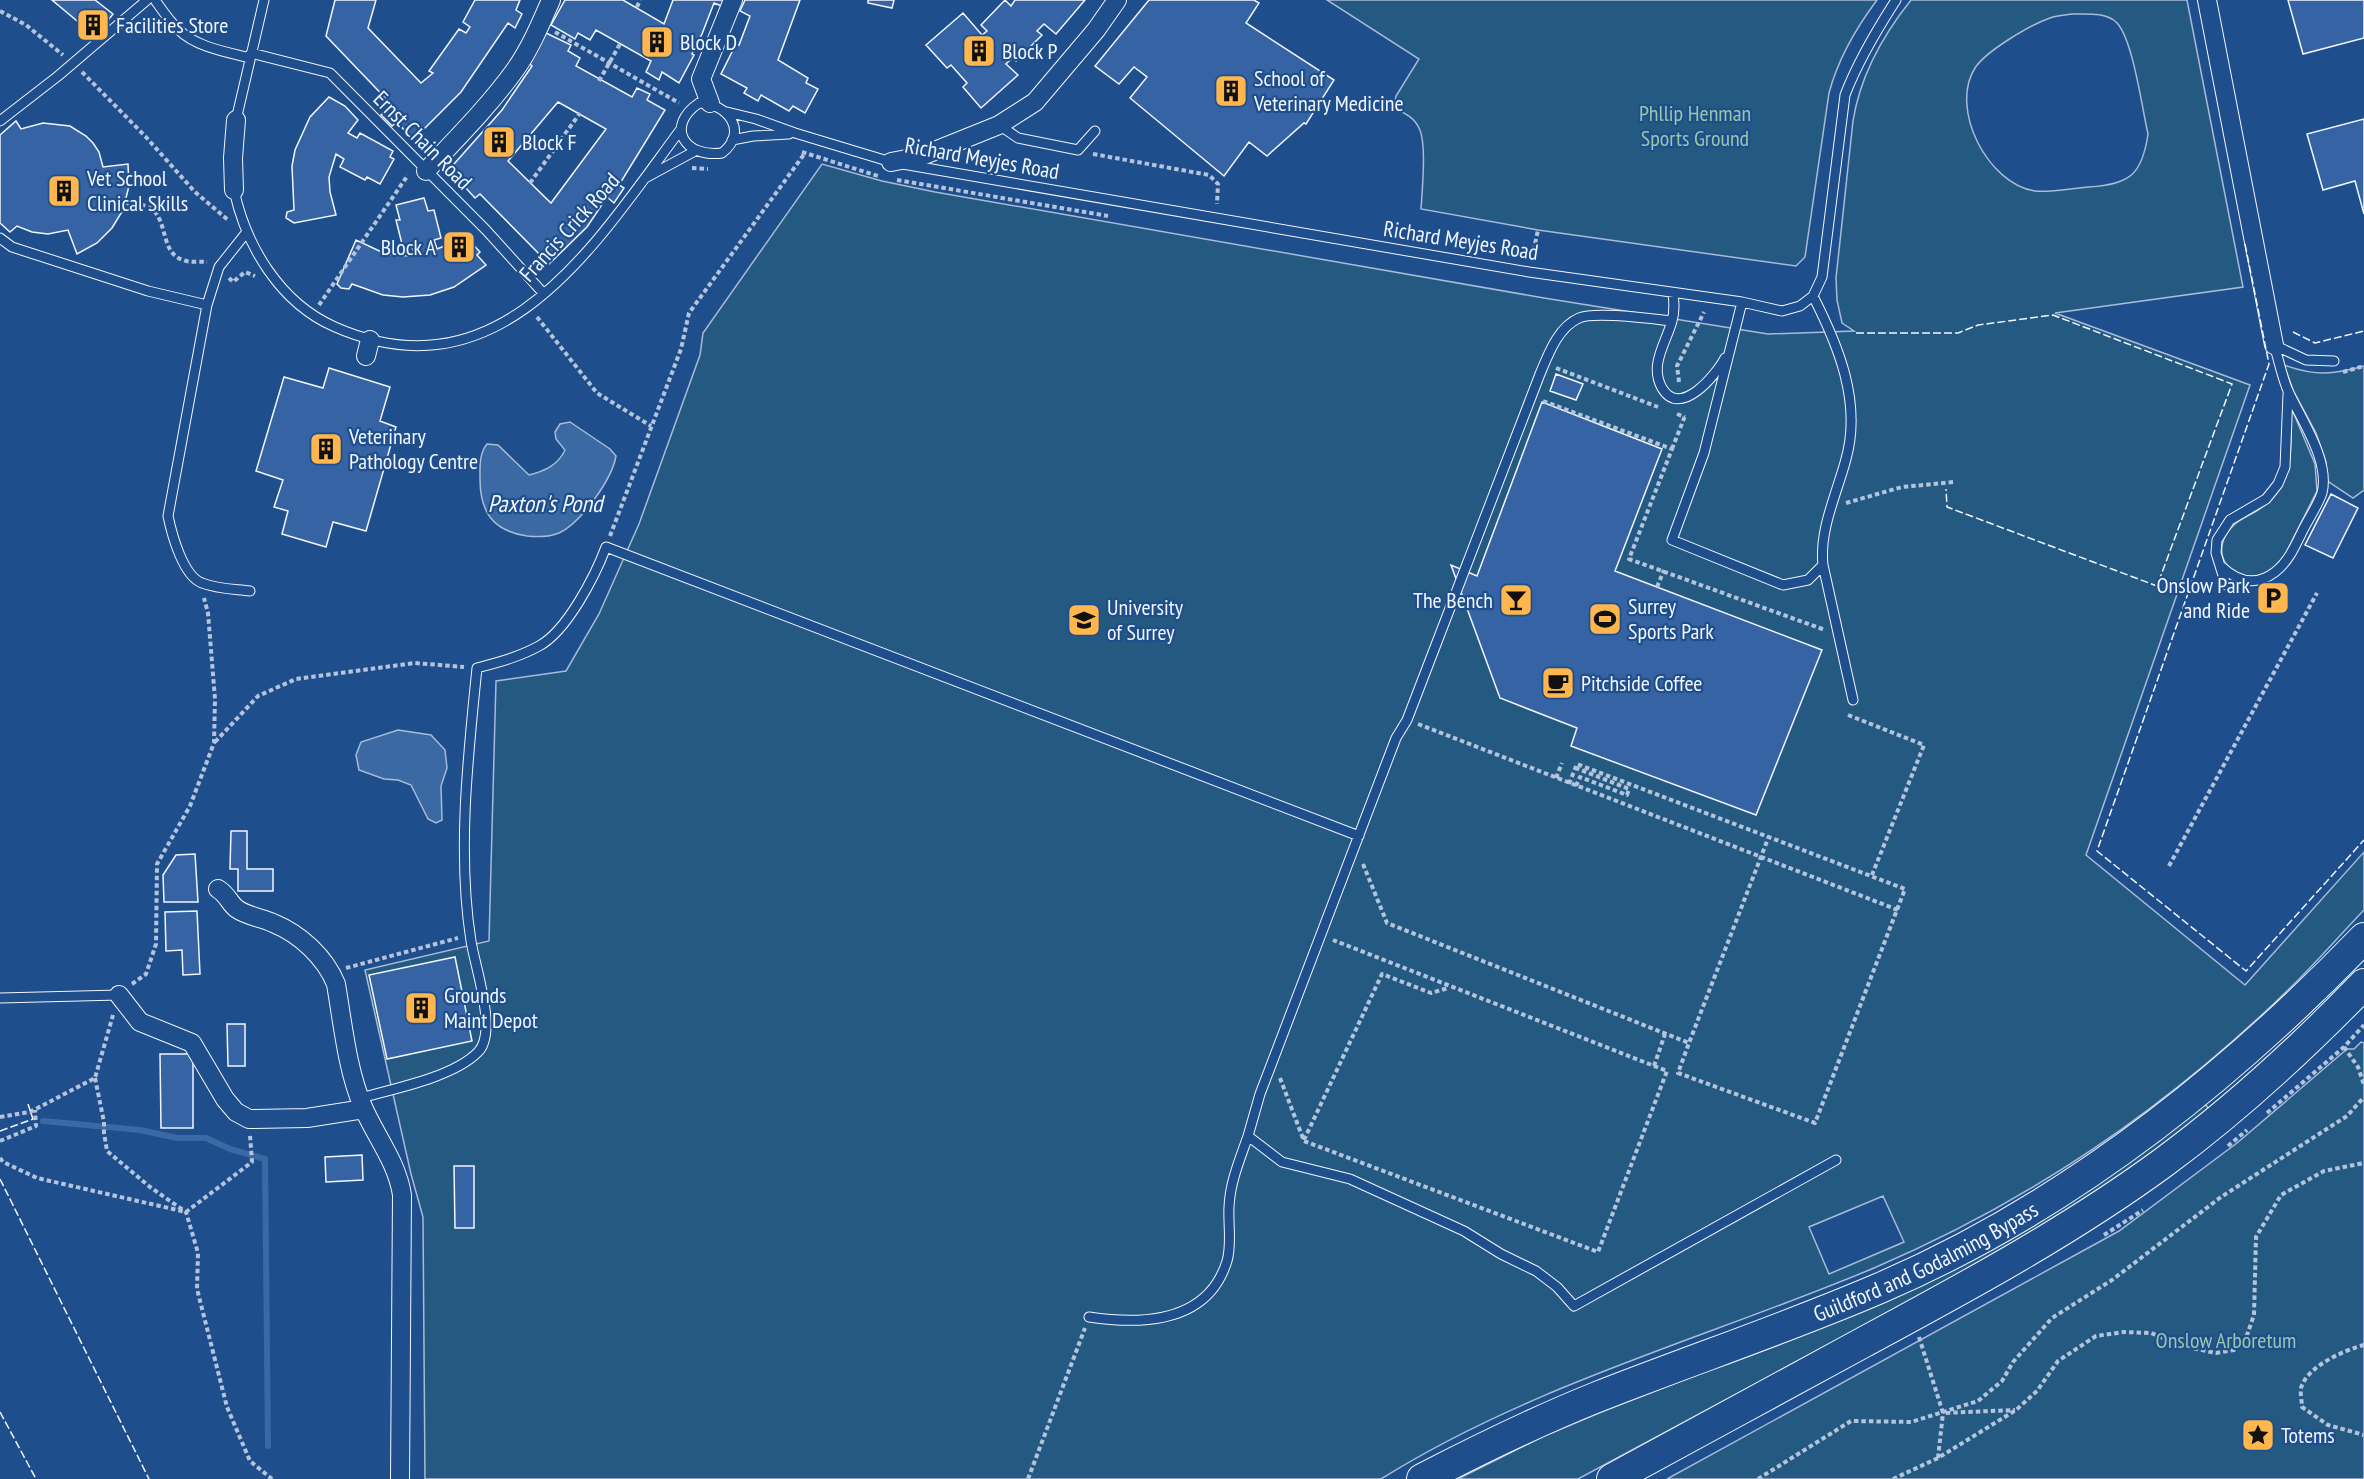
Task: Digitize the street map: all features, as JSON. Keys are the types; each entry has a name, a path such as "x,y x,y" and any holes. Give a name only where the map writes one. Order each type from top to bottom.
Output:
{"highway":[{"name":"Guildford and Godalming Bypass","path":"1422,1479 1546,1419 1881,1288 1981,1239 2092,1171 2163,1120 2265,1036 2364,938"},
{"name":"Guildford and Godalming Bypass","path":"1612,1479 1950,1296 2091,1211 2165,1161 2230,1108 2295,1051 2364,984"}],"street":[{"path":"422,166 475,119 516,69 551,0"},
{"path":"710,103 701,79 733,0"},
{"path":"888,170 999,125 1035,102 1096,30 1118,0"},
{"path":"2207,0 2274,345"},
{"name":"Francis Crick Road","path":"234,190 233,158 236,120"},
{"path":"218,889 226,894 237,909 275,923 298,937 314,951 331,973 362,1103 396,1170 402,1195 400,1479"},
{"path":"119,995 140,1022 192,1043 225,1099 236,1112 249,1119 306,1118 362,1103"}],"lane":[{"path":"0,121 147,0"},
{"name":"Ernst Chain Road","path":"155,0 179,31 202,44 330,74 486,230 544,294"},
{"name":"Francis Crick Road","path":"236,120 264,0"},
{"path":"1853,700 1821,550 1847,456 1850,434 1848,383 1840,355 1813,296 1822,277 1845,95 1854,72 1876,31 1896,0"},
{"path":"699,103 710,103 727,112 733,125 732,140 722,153 705,154 695,151 683,137 681,129 690,109 699,103"},
{"name":"Richard Meyjes Road","path":"727,112 756,119 795,133 888,170 1495,266 1742,302 1782,311 1800,306 1813,296"},
{"path":"999,125 1018,138 1078,150 1095,131"},
{"name":"Francis Crick Road","path":"234,190 246,233 275,278 303,309 368,348 418,345 468,338 499,326 544,294 609,225 681,129"},
{"name":"Richard Meyjes Road","path":"732,140 795,133"},
{"name":"Francis Crick Road","path":"644,179 695,151"},
{"path":"246,233 219,267 207,305 168,516 174,545 199,582 221,588 250,591"},
{"path":"0,238 12,247 148,291 207,305"},
{"path":"1673,293 1672,321 1657,360 1657,375 1668,395 1683,398 1693,394 1710,379 1721,365 1732,343"},
{"path":"1742,302 1704,453 1672,540 1783,585 1808,580 1823,565"},
{"path":"1089,1317 1132,1322 1160,1319 1202,1300 1221,1278 1228,1259 1229,1205 1234,1178 1260,1094 1396,738 1407,720 1554,343 1580,318 1603,316 1672,321"},
{"path":"2274,345 2306,360 2334,361"},
{"path":"2222,567 2232,576 2244,581 2258,581 2270,576 2288,560 2322,492 2321,463 2312,437 2288,391 2274,345"},
{"path":"2226,585 2216,553 2217,540 2230,520 2266,499 2278,484 2285,467 2288,391"},
{"path":"362,1103 433,1077 479,1052 486,1032 484,1006 470,935 465,854 470,736 477,668 512,659 541,645 561,626 580,599 597,572 606,547 1359,836"},
{"path":"0,998 119,995"},
{"path":"1248,1136 1282,1162 1350,1179 1464,1231 1501,1254 1536,1271 1557,1287 1574,1306 1836,1160"}],"path":[{"path":"637,7 639,0"},
{"path":"0,11 26,25 49,44"},
{"path":"540,25 690,109"},
{"path":"599,81 620,44"},
{"path":"73,63 145,136 195,192 246,233"},
{"path":"530,183 580,113"},
{"path":"796,149 805,153 888,170"},
{"path":"1078,150 1209,175 1218,184 1217,211"},
{"path":"606,547 681,349 689,313 805,153"},
{"path":"311,315 422,166"},
{"path":"682,170 714,169"},
{"path":"126,203 144,205 152,210 158,218 170,252 184,261 207,262 219,267 232,282"},
{"path":"1531,261 1538,230"},
{"path":"545,310 537,317 597,393 651,426"},
{"path":"1679,382 1677,366 1704,312"},
{"path":"1550,365 1664,409"},
{"path":"2337,374 2364,366"},
{"path":"1672,449 1685,415 1674,413"},
{"path":"1832,507 1902,487 1954,482"},
{"path":"1657,587 1664,570"},
{"path":"199,582 208,613 215,699 214,743 189,806 157,864 156,944 146,974 119,995 95,1078 107,1151 150,1187 186,1212 198,1253 197,1289 227,1407 250,1461 272,1479"},
{"path":"2169,866 2317,593"},
{"path":"214,743 258,696 296,679 415,663 477,668"},
{"path":"1853,700 1848,715 1924,745 1872,875"},
{"path":"1407,720 1898,910"},
{"path":"1556,778 1562,763"},
{"path":"1569,784 1577,764 1769,836 1872,875 1905,889 1815,1124 1678,1073 1769,836"},
{"path":"1576,768 1629,789 1627,795 1580,777 1576,786"},
{"path":"1355,846 1387,923 1689,1043"},
{"path":"331,973 470,935"},
{"path":"1274,1061 1304,1141 1598,1252 1667,1071 1322,936"},
{"path":"1304,1141 1382,974 1431,993 1449,987"},
{"path":"1654,1066 1665,1034"},
{"path":"2344,1047 2358,1067 2364,1085"},
{"path":"0,1117 35,1110 95,1078"},
{"path":"1758,1479 1851,1421 1911,1422 1978,1401 2002,1381 2013,1362 2052,1318 2112,1280 2221,1197 2347,1116 2364,1097"},
{"path":"0,1141 36,1126 35,1110"},
{"path":"186,1212 252,1162 249,1119"},
{"path":"0,1158 3,1162 37,1178 186,1212"},
{"path":"1893,1479 1938,1458 2016,1410 2037,1391 2058,1361 2096,1336 2124,1332 2151,1334 2182,1346 2216,1353 2234,1350 2246,1338 2254,1315 2256,1237 2281,1195 2324,1171 2364,1163"},
{"path":"1028,1479 1089,1317"},
{"path":"1918,1336 1943,1413 1938,1458"},
{"path":"2364,1345 2346,1350 2313,1370 2301,1388 2302,1407 2328,1425 2364,1435"},
{"path":"1943,1413 2016,1410"}],"green space":[{"name":"Phllip Henman Sports Ground","path":"1327,0 1877,0 1848,44 1829,93 1805,257 1796,266 1538,230 1421,209 1423,145 1421,135 1414,121 1394,108 1396,96 1419,59"},
{"name":"Surrey Sports Park","path":"1911,0 2187,0 2243,287 2055,313 2250,385 2086,855 2245,985 2364,852 2364,910 2299,979 2243,1032 2145,1112 2042,1182 1987,1213 1874,1268 1623,1364 1499,1416 1439,1445 1381,1479 425,1479 423,1217 411,1174 365,970 489,941 496,681 566,671 599,614 639,524 700,355 703,333 822,164 882,181 935,192 1544,298 1768,334 1854,331 1842,323 1837,300 1836,278 1853,121 1861,88 1874,57 1891,27","holes":["2072,14 2096,14 2108,17 2113,19 2123,32 2132,59 2148,134 2138,168 2124,180 2103,186 2035,191 2018,185 2002,175 1989,160 1970,123 1967,104 1968,85 1975,68 1998,47 2041,21","1883,1196 1904,1242 1829,1274 1809,1227"]},
{"path":"2284,365 2315,373 2343,371 2364,366 2364,490 2353,498 2326,480 2326,462 2316,433 2293,390"},
{"path":"2291,407 2315,464 2317,491 2280,562 2264,574 2244,576 2230,569 2225,563 2222,555 2224,539 2234,525 2270,501 2279,490 2289,464"},
{"name":"Onslow Arboretum","path":"2361,1042 2364,1043 2364,1479 1667,1479 2119,1231 2237,1143 2347,1049 2354,1049"},
{"path":"2203,1102 2209,1109 2136,1167 1992,1257 1578,1479 1458,1479 1542,1437 1740,1358"}],"water":[{"name":"Paxton's Pond","path":"570,422 610,449 616,456 602,488 577,520 559,533 527,536 505,530 491,518 483,501 480,460 487,444 498,445 529,475 546,469 559,460 565,450 556,439 555,432 560,424"},
{"path":"398,730 431,735 445,750 447,768 441,786 442,820 436,823 428,819 411,785 359,770 356,755 361,742"}],"building":[{"name":"Facilities Store","path":"52,0 95,0 113,14 95,36"},
{"path":"335,0 376,0 368,28 421,83 433,73 429,71 459,29 466,33 470,27 463,22 475,0 520,0 516,10 522,14 515,28 508,23 461,92 413,140 397,122 392,126 381,115 392,105 326,36"},
{"name":"Block D","path":"565,0 623,0 664,24 673,0 727,0 724,7 714,3 692,54 694,55 679,83 662,72 659,80 646,72 651,61 596,30 590,40 578,33 575,39 551,25"},
{"path":"745,0 800,0 778,60 808,78 806,83 818,89 805,113 793,106 789,111 761,95 758,101 744,93 747,88 721,74 736,44 739,45 750,16 740,11"},
{"path":"868,0 894,0 892,8 868,3"},
{"name":"Block P","path":"1005,0 1011,6 1015,0 1085,0 1056,34 1044,24 1037,31 1042,35 1016,61 1013,57 1006,64 1018,75 981,108 963,87 967,83 951,65 947,68 926,45 963,13 982,35 987,31 981,25"},
{"name":"School of Veterinary Medicine","path":"1149,0 1254,0 1259,3 1246,23 1334,80 1306,124 1304,123 1267,156 1249,142 1224,176 1130,98 1147,77 1134,67 1119,84 1095,66"},
{"path":"2288,0 2364,0 2364,38 2303,54"},
{"name":"Block F","path":"546,33 571,45 568,51 580,58 576,66 632,97 637,88 650,94 647,100 665,110 619,185 624,188 614,203 607,197 587,227 549,264 480,194 475,198 464,186 461,188 446,173 502,110 532,66 530,64","holes":["558,102 606,129 551,203 508,161"]},
{"name":"Block A","path":"329,97 345,106 358,120 348,133 357,138 360,133 393,151 390,157 394,159 380,184 367,177 365,180 340,167 344,159 336,154 329,177 336,215 294,223 286,218 287,212 294,210 292,166 295,150 310,117"},
{"path":"2364,119 2364,214 2355,181 2323,190 2307,134"},
{"name":"Vet School Clinical Skills","path":"16,121 21,129 43,123 70,126 93,143 99,152 103,167 128,164 129,186 123,210 112,228 97,243 77,254 68,230 48,234 32,232 17,226 10,232 0,223 0,135"},
{"name":"Block A","path":"424,198 428,211 434,210 441,238 434,240 437,249 452,243 454,246 466,237 480,252 477,255 486,265 454,287 430,295 403,297 383,295 352,284 349,289 341,288 337,284 356,240 388,255 414,256 412,246 403,248 396,220 400,220 396,205"},
{"name":"Veterinary Pathology Centre","path":"329,368 390,387 380,421 396,427 366,531 333,522 326,547 282,534 288,511 274,507 283,480 256,471 284,377 323,388"},
{"path":"1556,374 1583,384 1576,400 1550,391"},
{"name":"Surrey Sports Park","path":"1542,402 1662,449 1615,571 1822,650 1756,815 1571,746 1577,728 1500,698 1451,565 1477,576"},
{"path":"2331,494 2358,508 2333,558 2305,545"},
{"path":"231,831 247,831 247,869 273,869 273,891 238,891 238,869 230,869"},
{"path":"195,854 198,902 164,902 163,875 176,855"},
{"path":"197,911 200,974 183,975 182,950 166,951 165,912"},
{"name":"Grounds Maint Depot","path":"455,957 472,1041 387,1059 369,975"},
{"path":"227,1024 245,1024 245,1066 228,1066"},
{"path":"160,1054 193,1054 193,1128 161,1128"},
{"path":"362,1155 363,1180 326,1182 325,1157"},
{"path":"454,1166 474,1166 474,1228 455,1228"}],"waterway":[{"path":"43,1121 140,1130 177,1138 206,1138 230,1149 265,1159 268,1446"}],"fence":[{"path":"2245,244 2269,364 2097,851 2246,971 2364,840"},
{"path":"1856,333 1958,333 1978,325 2053,315 2232,384 2157,586 1947,507 1946,489"},
{"path":"2293,332 2315,343 2364,331"},
{"path":"0,1131 33,1119 28,1104"},
{"path":"0,1179 149,1479"},
{"path":"0,1412 36,1479"}],"place":[{"name":"Facilities Store","path":"93,25"},
{"name":"Block D","path":"657,42"},
{"name":"Block P","path":"979,51"},
{"name":"School of Veterinary Medicine","path":"1231,91"},
{"name":"Block F","path":"499,142"},
{"name":"Vet School Clinical Skills","path":"64,191"},
{"name":"Block A","path":"459,247"},
{"name":"Veterinary Pathology Centre","path":"326,449"},
{"name":"Onslow Park and Ride","path":"2273,598"},
{"name":"The Bench","path":"1516,600"},
{"name":"Surrey Sports Park","path":"1605,619"},
{"name":"University of Surrey","path":"1084,620"},
{"name":"Pitchside Coffee","path":"1558,683"},
{"name":"Grounds Maint Depot","path":"421,1008"},
{"name":"Totems","path":"2258,1435"}]}
